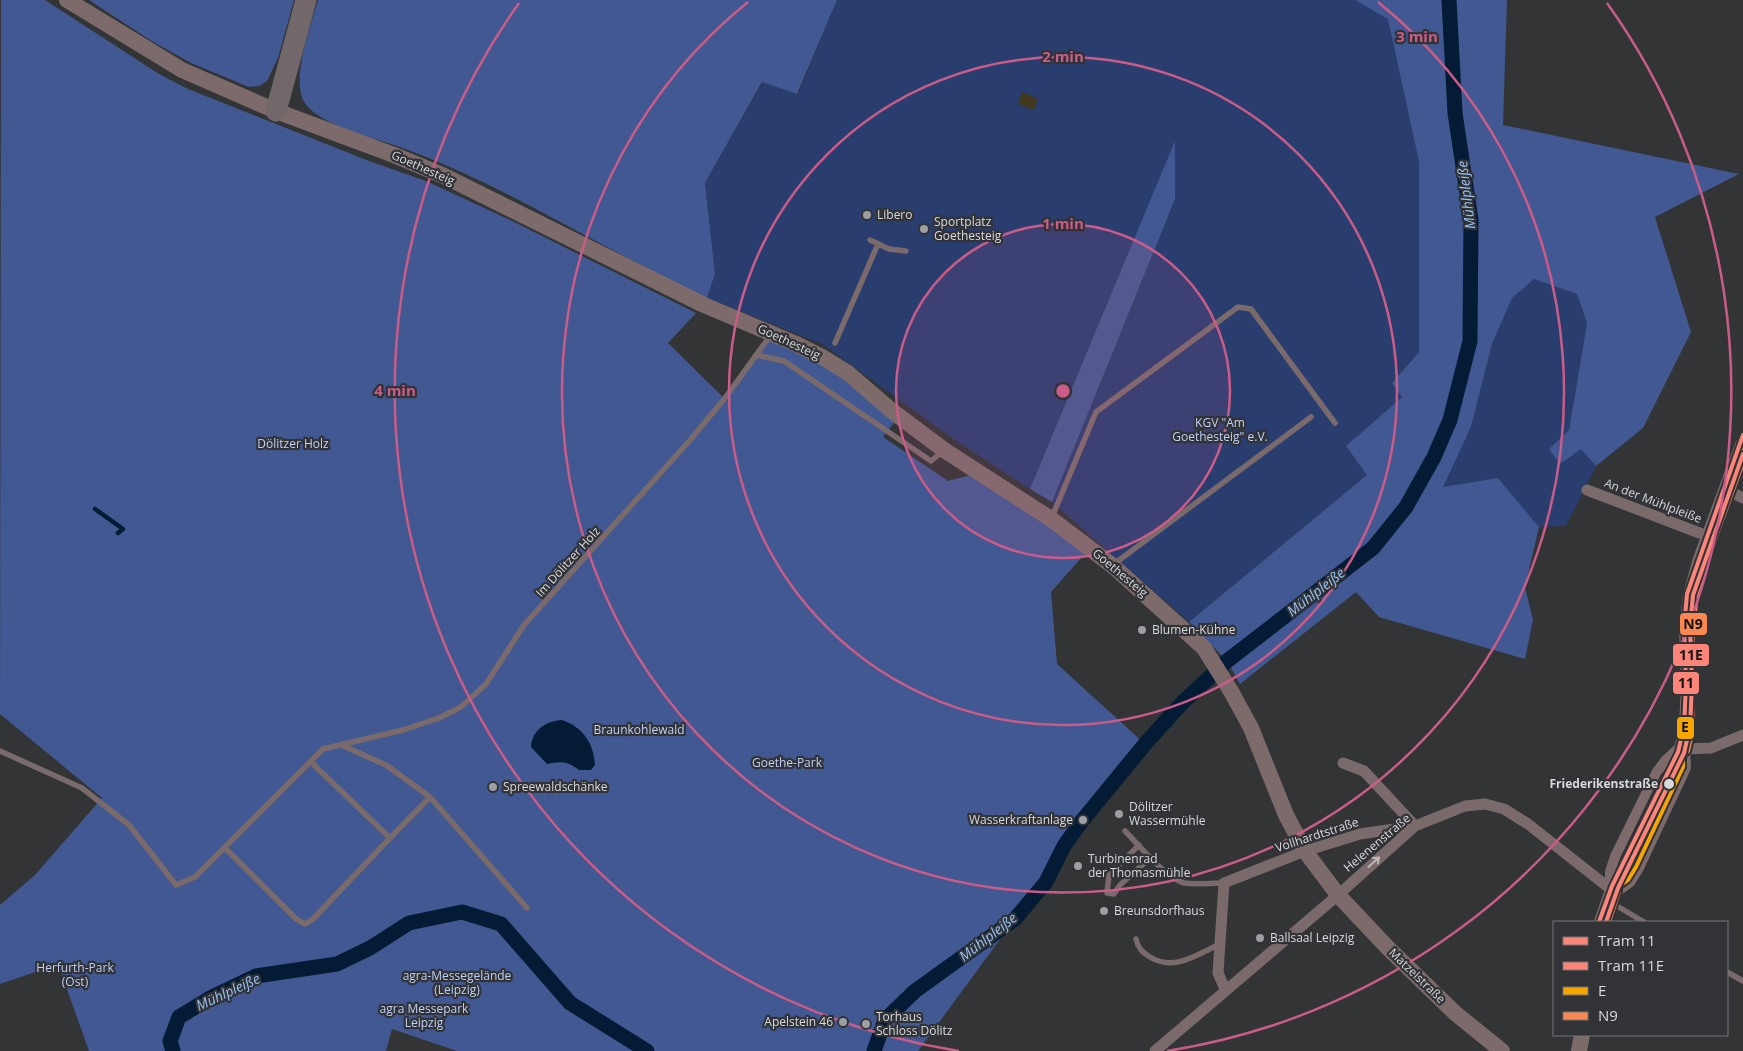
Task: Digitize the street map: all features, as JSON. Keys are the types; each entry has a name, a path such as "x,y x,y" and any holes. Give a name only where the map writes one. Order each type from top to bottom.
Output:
{"highway":[{"path":"276,111 306,0"}],"main road":[{"name":"Goethesteig","path":"67,0 182,70 276,111 394,154 442,175 704,305 824,358 848,373 892,411 944,450 1051,519 1113,566 1204,648 1232,693 1250,728 1286,815 1305,851 1338,895"},
{"path":"1602,921 1611,896 1628,880 1636,867 1683,767 1682,749 1687,728 1687,627 1691,595 1743,444"},
{"name":"Matzelstraße","path":"1338,895 1427,987 1502,1051"},
{"path":"1579,1051 1582,1036"}],"street":[{"name":"An der Mühlpleiße","path":"1587,490 1710,538"},
{"path":"1727,490 1743,498"},
{"path":"1682,749 1711,748 1743,736"},
{"path":"1343,763 1364,771 1415,826"},
{"name":"Helenenstraße","path":"1155,1051 1225,989 1338,895 1415,826 1465,806 1486,804 1504,810 1528,824 1611,896"},
{"name":"Vollhardtstraße","path":"1224,883 1305,851 1360,834 1415,826"},
{"path":"1224,883 1218,973 1225,989"}],"lane":[{"path":"870,240 889,249 906,251"},
{"path":"835,342 878,244"},
{"path":"1051,519 1096,412 1238,308 1251,309 1335,423"},
{"name":"Im Dölitzer Holz","path":"0,751 82,788 129,825 176,886 195,878 311,762 322,748 341,745 439,718 461,707 486,684 524,625 691,439 771,333"},
{"path":"756,355 784,361 931,462 944,450"},
{"path":"1113,566 1311,417"},
{"path":"341,745 386,766 430,797 527,908"},
{"path":"311,762 390,838"},
{"path":"226,849 296,920 305,924 313,920 430,797"},
{"path":"1125,831 1151,857 1182,882 1197,884 1224,883"},
{"path":"1138,845 1109,875 1107,893 1114,894 1120,885 1151,857"},
{"path":"1611,896 1643,921"},
{"path":"1136,939 1138,947 1145,954 1164,964 1177,963 1221,944"},
{"path":"1728,973 1743,981"}],"green space":[{"path":"1,0 45,0 159,74 188,89 369,161 426,181 510,220 696,313 668,343 724,398 771,333 794,343 899,416 883,437 948,481 979,473 1090,548 1051,592 1057,664 1145,744 1081,822 1064,846 1046,882 1015,919 918,1051 457,1051 392,1029 386,1051 89,1051 59,967 44,969 0,984 0,905 35,875 102,798 0,714"},
{"path":"89,0 294,0 278,58 267,81 259,86 249,87 191,63 150,40"},
{"path":"318,0 837,0 797,94 762,82 705,183 715,274 707,298 476,179 437,161 345,129 319,116 303,100 300,90 304,50"},
{"name":"KGV \"Am Goethesteig\" e.V.","path":"837,0 1355,0 1388,18 1419,162 1419,352 1392,382 1403,397 1346,446 1367,475 1189,622 1052,502 1175,199 1175,143 1030,489 955,440 822,344 707,298 715,274 705,183 763,82 798,94"},
{"path":"1355,0 1507,0 1503,125 1739,174 1655,217 1691,332 1643,428 1596,466 1581,449 1560,464 1549,449 1569,430 1587,323 1577,294 1534,279 1512,298 1492,344 1471,427 1443,487 1498,478 1539,527 1525,587 1533,620 1525,659 1379,617 1356,592 1240,684 1227,661 1189,622 1367,475 1346,446 1402,397 1392,383 1419,352 1419,162 1388,19"},
{"path":"1175,141 1175,199 1052,502 1030,489"},
{"path":"1534,279 1577,294 1587,323 1569,430 1596,466 1566,526 1539,527 1498,478 1442,488 1471,427 1492,344 1512,297"}],"sand":[{"path":"1022,92 1038,99 1034,110 1018,104"}],"shaded area":[{"path":"562,720 576,727 590,743 595,765 591,770 579,770 564,762 547,764 531,747 537,731 545,724"}],"waterway":[{"name":"Mühlpleiße","path":"874,1051 885,1020 915,991 1015,919 1046,882 1064,846 1081,822 1145,744 1183,702 1227,661 1373,548 1406,507 1434,457 1450,420 1470,341 1471,220 1455,113 1449,0"},
{"path":"95,509 123,529 118,533"},
{"path":"173,1051 170,1041 179,1017 212,997 256,976 337,964 370,948 409,923 462,912 501,924 570,1003 647,1051"}],"tram line":[{"name":"11","path":"1599,921 1612,886 1678,752 1684,727 1686,684 1684,627 1687,594 1743,435"},
{"name":"11E","path":"1606,921 1618,888 1684,753 1690,727 1692,684 1690,627 1693,595 1743,454"}],"transit line":[{"name":"E","path":"1602,921 1613,891 1628,880 1636,867 1683,767 1688,699 1688,622 1691,596 1706,540 1743,445"},
{"name":"N9","path":"1609,921 1619,892 1619,873 1624,859 1664,777 1688,751 1693,729 1693,627 1697,596 1706,564 1743,463"}],"place":[{"name":"Libero","path":"867,215"},
{"name":"Sportplatz Goethesteig","path":"924,229"},
{"name":"Blumen-Kühne","path":"1142,630"},
{"name":"Friederikenstraße","path":"1669,784"},
{"name":"Spreewaldschänke","path":"493,787"},
{"name":"Dölitzer Wassermühle","path":"1119,814"},
{"name":"Wasserkraftanlage","path":"1083,820"},
{"name":"Turbinenrad der Thomasmühle","path":"1078,866"},
{"name":"Breunsdorfhaus","path":"1104,911"},
{"name":"Ballsaal Leipzig","path":"1260,938"},
{"name":"Apelstein 46","path":"843,1022"},
{"name":"Torhaus Schloss Dölitz","path":"866,1024"}],"park label":[{"name":"Dölitzer Holz","path":"293,444"},
{"name":"Braunkohlewald","path":"639,730"},
{"name":"Goethe-Park","path":"787,763"},
{"name":"Herfurth-Park (Ost)","path":"75,975"},
{"name":"agra-Messegelände (Leipzig)","path":"457,983"},
{"name":"agra Messepark Leipzig","path":"424,1016"}]}
